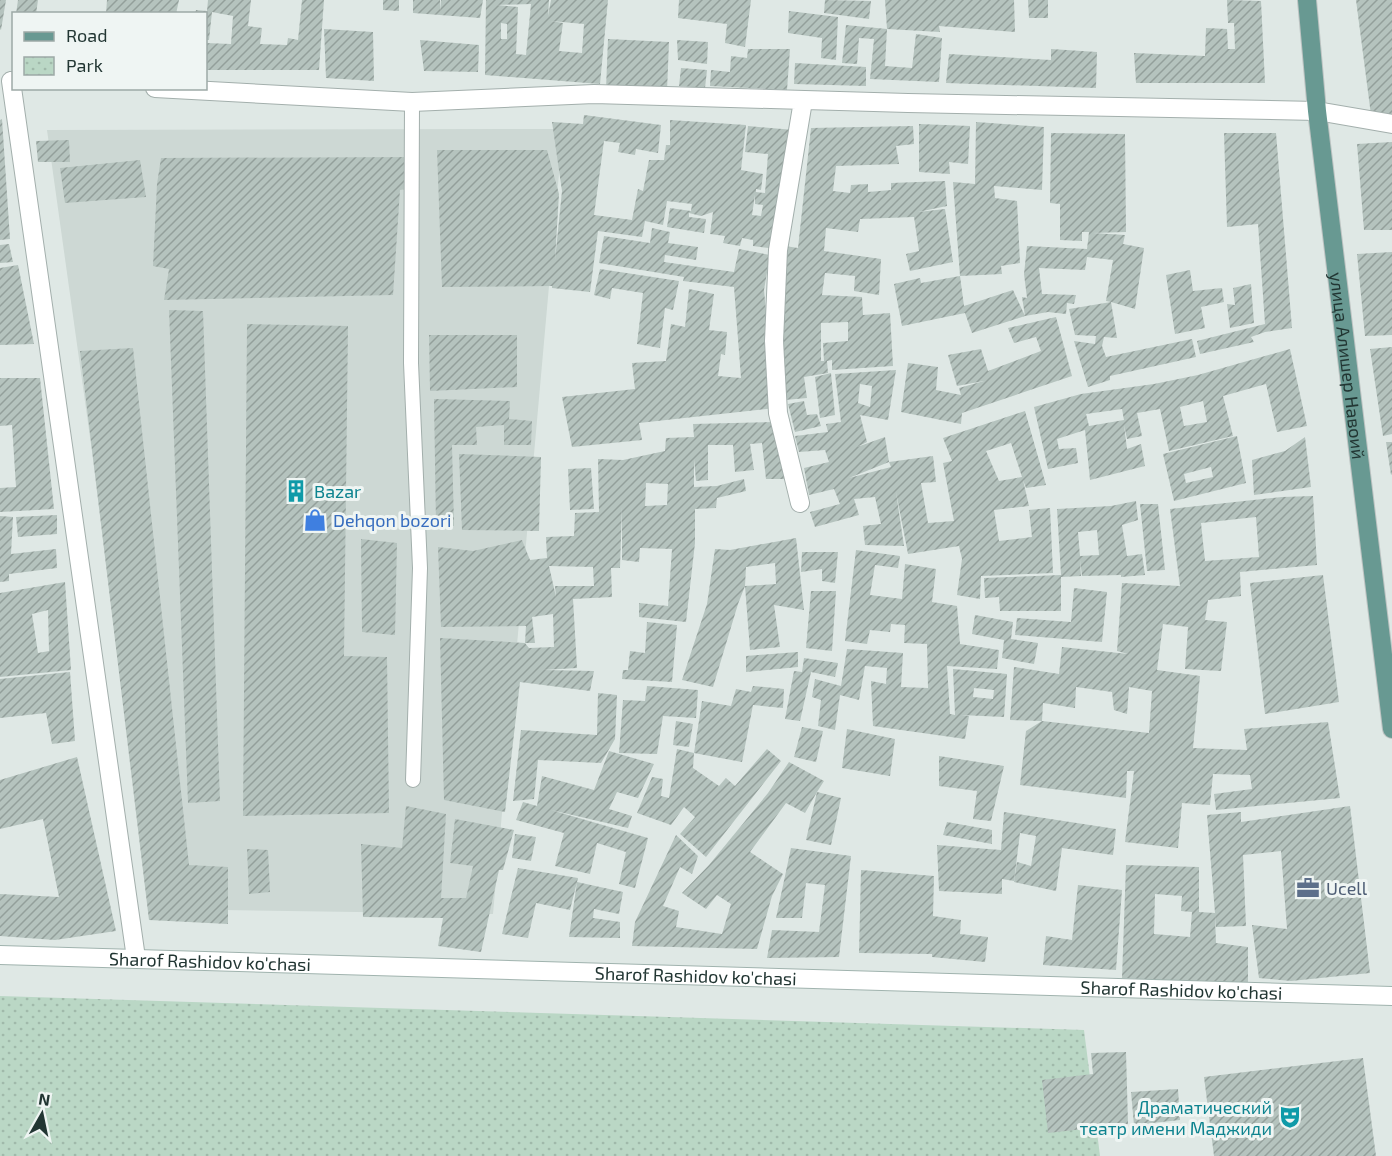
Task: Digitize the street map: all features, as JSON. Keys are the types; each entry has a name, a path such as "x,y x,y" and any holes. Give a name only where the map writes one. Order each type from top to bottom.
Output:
{"main road":[{"name":"улица Алишер Навоий","path":"1306,0 1317,111 1392,729"}],"street":[{"path":"8,80 136,958"},
{"path":"191,90 412,102 594,94 1317,111 1392,124"},
{"path":"800,503 778,413 774,341 778,250 803,100"},
{"name":"Sharof Rashidov ko'chasi","path":"0,955 1392,996"}],"lane":[{"path":"412,102 411,363 420,568 413,780"}],"shaded area":[{"name":"Dehqon bozori","path":"563,129 493,914 156,909 47,130"}],"green space":[{"path":"0,996 1084,1030 1100,1156 0,1156"}],"building":[{"path":"0,0 6,0 1,30 0,29"},
{"path":"18,0 38,0 36,12 16,12"},
{"path":"107,0 179,0 176,12 106,12"},
{"path":"208,0 251,0 248,26 262,28 260,44 287,45 288,38 298,40 302,0 324,0 319,70 207,70 207,43 231,44 233,16 212,12 209,40 207,40 207,12 196,12 196,10 207,11"},
{"path":"383,0 399,0 399,11 383,10"},
{"path":"413,0 440,0 440,11 441,0 483,0 480,18 413,13"},
{"path":"486,0 549,0 548,16 551,0 608,0 600,84 485,75","holes":["531,4 526,55 516,54 518,7 497,5","551,21 584,24 582,53 559,51 563,23","501,23 507,24 507,39 501,39"]},
{"path":"679,0 751,0 745,47 725,43 727,24 678,18"},
{"path":"825,0 871,1 869,19 824,13"},
{"path":"885,0 1014,0 1015,32 939,26 940,32 887,29"},
{"path":"1028,0 1048,0 1048,18 1029,18"},
{"path":"1227,0 1261,1 1265,83 1136,83 1134,53 1205,56 1206,28 1227,29 1228,49 1235,49 1234,23 1228,23"},
{"path":"1356,0 1392,0 1392,116 1371,115"},
{"path":"789,11 838,17 836,60 821,58 822,38 788,33"},
{"path":"846,25 887,29 885,66 912,68 916,34 942,38 939,82 870,79 874,39 859,38 857,64 842,63"},
{"path":"324,29 373,32 374,81 326,78"},
{"path":"608,39 669,42 667,91 606,89"},
{"path":"420,40 479,45 478,72 424,71"},
{"path":"677,40 708,42 707,64 678,60"},
{"path":"748,49 790,49 787,90 710,86 711,70 730,72 731,56 747,58"},
{"path":"1051,49 1097,52 1096,88 946,83 949,54 1051,60"},
{"path":"795,63 866,67 866,86 794,84"},
{"path":"681,68 707,70 705,88 679,86"},
{"path":"584,115 661,125 658,153 636,149 635,155 618,152 620,143 604,141 594,215 632,220 638,189 643,191 649,160 664,160 666,145 670,145 670,120 746,125 741,170 763,174 761,190 756,189 756,192 765,193 768,154 745,152 748,126 794,130 777,221 773,221 769,248 753,246 753,240 742,238 740,246 723,243 725,236 710,234 713,212 701,216 689,213 689,217 706,219 704,233 667,227 670,208 691,211 692,204 667,201 663,225 645,221 642,237 598,231 590,292 552,288 552,286 442,287 437,150 547,150 559,194 555,260 562,191 552,122 583,124","holes":["755,195 755,204 763,205 761,216 752,215"]},
{"path":"2,119 10,239 0,240 0,120"},
{"path":"976,122 1044,127 1042,190 994,186 995,198 1017,201 1020,263 1001,266 1002,274 960,276 953,182 975,184"},
{"path":"919,124 970,126 968,164 949,162 950,174 919,172"},
{"path":"913,126 914,144 896,146 899,164 836,166 833,191 850,193 851,185 868,184 868,192 891,190 891,183 945,181 947,206 918,212 945,209 953,262 910,271 906,254 919,251 914,217 860,219 858,232 826,228 824,251 881,259 879,295 854,291 855,276 825,273 822,295 862,297 863,315 890,313 893,366 832,370 832,360 827,361 828,373 804,377 807,398 785,400 783,365 785,246 798,248 811,128","holes":["848,322 848,341 823,343 824,361 821,361 821,323"]},
{"path":"1051,133 1125,134 1126,232 1093,233 1125,235 1123,244 1144,248 1135,309 1106,301 1113,260 1087,257 1085,270 1039,268 1042,294 1076,295 1074,304 1067,303 1066,314 1048,312 1025,316 1022,297 1027,298 1024,274 1027,246 1087,249 1089,232 1082,232 1082,241 1060,240 1060,204 1050,203"},
{"path":"1224,133 1276,133 1292,328 1265,332 1251,337 1254,342 1200,354 1197,341 1265,324 1258,224 1227,227"},
{"path":"69,140 70,162 38,162 36,141"},
{"path":"1392,142 1392,230 1364,230 1357,144"},
{"path":"412,157 412,188 400,190 393,295 164,300 169,269 153,266 157,184 161,158"},
{"path":"140,160 146,197 65,203 60,168"},
{"path":"652,228 670,232 668,243 698,247 696,260 665,255 664,262 734,272 739,249 770,255 764,290 775,408 639,423 642,440 572,447 562,397 635,389 632,363 666,361 671,324 685,327 689,289 714,294 709,330 727,332 725,355 721,354 718,376 741,378 734,287 683,281 684,277 599,263 604,236 650,243"},
{"path":"9,244 13,262 0,263 0,245"},
{"path":"1392,252 1392,335 1365,336 1357,254"},
{"path":"18,265 34,344 0,345 0,268"},
{"path":"600,269 679,281 673,310 665,308 660,348 637,344 643,293 612,288 610,299 594,295"},
{"path":"1190,270 1193,291 1222,288 1224,302 1201,307 1205,328 1175,334 1166,275"},
{"path":"960,276 964,306 1013,290 1025,316 972,333 965,313 902,326 894,284 920,278 921,283"},
{"path":"1251,284 1254,323 1230,328 1227,304 1235,305 1233,288"},
{"path":"1111,302 1117,338 1104,337 1102,346 1106,357 1192,339 1196,357 1110,376 1110,380 1088,387 1074,341 1095,344 1096,336 1075,335 1069,309"},
{"path":"169,310 203,311 220,801 188,803"},
{"path":"1056,317 1072,376 962,413 961,424 901,412 908,363 938,367 936,390 961,395 959,388 984,381 957,386 948,355 981,349 988,371 1041,351 1036,337 1014,343 1008,328"},
{"name":"Bazar","path":"247,324 348,326 344,656 387,657 389,813 243,816"},
{"path":"429,335 517,335 517,387 430,391"},
{"path":"1392,347 1392,434 1383,436 1370,349"},
{"path":"133,348 189,865 228,867 228,924 149,920 80,351"},
{"path":"1290,349 1307,426 1277,432 1266,384 1223,396 1233,436 1169,451 1160,409 1137,413 1142,436 1127,439 1124,425 1127,449 1141,444 1145,466 1090,480 1085,430 1057,439 1059,449 1076,448 1078,463 1048,469 1034,407 1081,394 1154,384 1198,375","holes":["1203,401 1207,422 1184,426 1180,407","1122,409 1124,420 1089,426 1086,414"]},
{"path":"896,370 888,420 860,415 867,442 857,447 885,437 889,462 933,456 936,482 921,483 928,523 954,521 943,463 952,461 943,438 1025,411 1046,485 1026,488 1023,480 1029,506 994,510 999,541 1032,537 1029,510 1050,508 1053,573 981,576 980,599 957,595 962,559 959,546 908,554 896,492 904,546 865,545 863,526 881,524 875,497 854,499 859,515 815,527 810,512 840,504 834,489 809,495 804,468 829,462 825,450 799,452 795,436 828,432 826,424 841,422 835,374","holes":["860,384 872,386 870,407 858,403","1011,443 1022,477 999,481 986,451","889,462 891,467 849,478"]},
{"path":"831,373 835,415 820,418 815,377"},
{"path":"0,378 40,378 54,509 0,512 0,488 16,487 12,425 0,426"},
{"path":"434,399 510,401 509,419 532,421 531,445 504,445 504,425 476,427 477,445 452,445 454,526 436,525"},
{"path":"804,401 807,415 817,414 821,426 795,432 788,404"},
{"path":"777,422 786,479 766,479 762,443 750,444 754,470 735,472 733,445 708,445 708,480 696,481 694,459 694,487 717,486 744,479 746,491 717,498 716,508 695,509 695,543 686,622 639,617 639,603 668,606 672,549 640,548 639,562 622,560 622,507 620,568 611,568 612,597 573,599 577,668 543,670 594,671 590,691 520,682 505,812 444,800 440,638 525,643 526,626 441,627 438,547 473,551 522,540 530,560 547,558 546,537 574,536 575,513 599,512 598,459 623,460 665,451 666,438 694,437 693,424","holes":["646,483 668,484 667,505 645,506","549,566 593,567 594,586 555,586 556,597","553,614 554,647 529,648 525,643 535,643 532,617"]},
{"path":"1237,436 1246,483 1174,501 1163,454","holes":["1211,467 1213,477 1186,483 1184,474"]},
{"path":"1305,437 1311,487 1254,495 1252,460 1285,451"},
{"path":"1386,442 1392,442 1391,475"},
{"path":"459,454 541,457 539,531 462,530"},
{"path":"591,468 594,509 570,510 568,469"},
{"path":"1313,496 1317,565 1240,572 1241,596 1208,600 1205,620 1227,622 1221,671 1185,669 1188,627 1163,624 1157,670 1200,676 1193,748 1247,750 1244,729 1328,722 1340,798 1216,810 1214,794 1252,789 1250,775 1213,774 1210,805 1182,803 1178,848 1125,842 1134,771 1127,771 1126,798 1020,785 1026,731 1042,721 1010,720 1014,667 1059,674 1062,647 1128,654 1117,651 1122,583 1180,586 1170,509 1282,497","holes":["1256,517 1259,557 1205,561 1201,523","1076,687 1112,692 1114,710 1127,714 1129,687 1152,691 1149,733 1042,721 1043,703 1075,708"]},
{"path":"1136,501 1138,520 1122,525 1127,556 1142,554 1145,575 1082,576 1080,560 1081,576 1061,577 1061,611 1000,611 999,597 985,598 984,578 1061,575 1057,509 1111,506","holes":["1097,530 1099,555 1080,556 1078,532"]},
{"path":"1140,504 1158,504 1165,570 1147,571"},
{"path":"57,515 57,534 18,537 16,517"},
{"path":"0,516 13,517 11,554 56,549 57,568 9,574 9,581 0,582"},
{"path":"796,538 804,610 774,605 780,647 750,650 745,586 713,687 682,680 707,604 715,549 730,550","holes":["775,563 776,584 745,586 746,567"]},
{"name":"Bazar","path":"361,539 397,543 395,635 362,632"},
{"path":"856,550 900,556 898,568 875,565 870,595 902,599 905,564 936,569 932,602 957,606 960,644 999,650 997,669 947,666 950,714 955,715 953,669 1007,674 1004,717 961,715 969,716 965,739 873,726 871,681 886,684 887,668 865,666 859,700 840,695 835,730 818,726 821,700 812,697 815,679 841,686 847,649 903,653 901,687 928,688 927,644 904,643 905,625 891,624 890,632 870,630 867,644 845,641","holes":["974,688 994,690 993,699 973,697"]},
{"path":"802,552 838,552 835,583 822,581 822,569 801,572"},
{"path":"1323,575 1339,702 1265,714 1250,583"},
{"path":"65,582 71,670 0,677 0,593","holes":["48,610 49,651 38,653 32,614"]},
{"path":"1074,588 1107,592 1102,642 1015,635 1017,618 1071,622"},
{"path":"811,591 836,591 832,651 806,648"},
{"path":"975,615 1013,622 1011,639 1038,643 1034,664 1002,658 1004,640 972,634"},
{"path":"647,622 677,625 672,682 622,679 623,670 628,670 630,651 645,653"},
{"path":"798,652 798,667 746,672 746,656"},
{"path":"804,658 838,663 835,677 811,672 800,721 785,719 794,671 802,672"},
{"path":"70,672 75,741 52,744 46,713 0,718 0,679"},
{"path":"647,686 698,690 696,718 663,716 657,754 619,753 623,700 645,701"},
{"path":"753,686 784,689 783,708 753,705 742,762 694,753 702,701 731,706 736,689 751,692"},
{"path":"598,693 617,695 615,739 601,763 538,760 534,799 513,801 521,730 597,735"},
{"path":"676,721 693,724 689,747 673,745"},
{"path":"802,727 823,731 816,762 794,757"},
{"path":"847,729 895,739 890,776 842,768"},
{"path":"677,749 694,753 693,768 719,786 726,778 735,786 767,749 781,761 706,857 680,834 695,817 684,807 671,825 637,813 652,777 663,779 661,796 669,798"},
{"path":"609,751 654,764 638,798 617,792 609,809 632,816 628,828 551,810 648,838 635,888 619,884 626,852 597,843 590,874 555,866 564,833 516,820 523,802 537,806 542,776 594,790"},
{"path":"939,756 1004,766 991,821 973,819 977,791 939,786"},
{"path":"77,757 116,931 55,940 0,936 0,894 59,897 43,819 0,829 0,780"},
{"path":"789,762 824,781 805,813 786,803 750,852 783,874 772,896 757,949 632,946 635,922 676,835 698,856 692,874 680,867 663,906 679,911 676,927 722,934 731,904 717,895 706,909 682,893 709,865 768,793"},
{"path":"817,792 841,798 831,845 806,840"},
{"path":"406,806 446,814 441,898 466,898 473,866 450,863 455,819 514,830 503,870 499,870 481,952 438,946 443,918 363,917 361,844 402,848"},
{"path":"1350,806 1370,973 1291,981 1259,978 1252,925 1287,929 1281,851 1243,855 1246,926 1216,927 1215,916 1216,943 1248,947 1248,985 1122,978 1126,865 1199,867 1199,912 1215,913 1207,815 1241,812 1241,822","holes":["1155,894 1182,896 1181,911 1192,912 1190,937 1154,934"]},
{"path":"1004,812 1116,829 1113,855 1062,848 1056,891 1014,882 1017,862 1031,866 1036,836 1020,833 1014,881 1002,879 1002,894 939,891 937,845 1001,850"},
{"path":"947,822 992,830 992,844 943,835"},
{"path":"515,834 536,837 531,861 512,858"},
{"path":"791,848 851,856 839,957 767,958 772,930 819,932 825,885 806,883 802,918 776,918"},
{"path":"247,849 268,850 270,892 249,894"},
{"path":"518,868 578,878 570,910 536,903 528,938 502,934"},
{"path":"861,870 934,876 933,916 961,920 960,934 988,937 985,962 932,957 932,954 859,953"},
{"path":"577,882 623,892 619,914 594,909 593,918 620,922 620,938 569,937"},
{"path":"1078,885 1122,890 1116,970 1043,965 1046,936 1072,940"},
{"path":"1126,1052 1128,1124 1048,1133 1042,1080 1093,1074 1091,1053"},
{"name":"Драматический театр имени Маджиди","path":"1363,1058 1376,1156 1214,1156 1204,1077"},
{"path":"1178,1089 1180,1120 1134,1125 1131,1092"}],"place":[{"name":"Bazar","path":"296,491"},
{"name":"Dehqon bozori","path":"315,520"},
{"name":"Ucell","path":"1308,888"},
{"name":"Драматический театр имени Маджиди","path":"1290,1117"}]}
